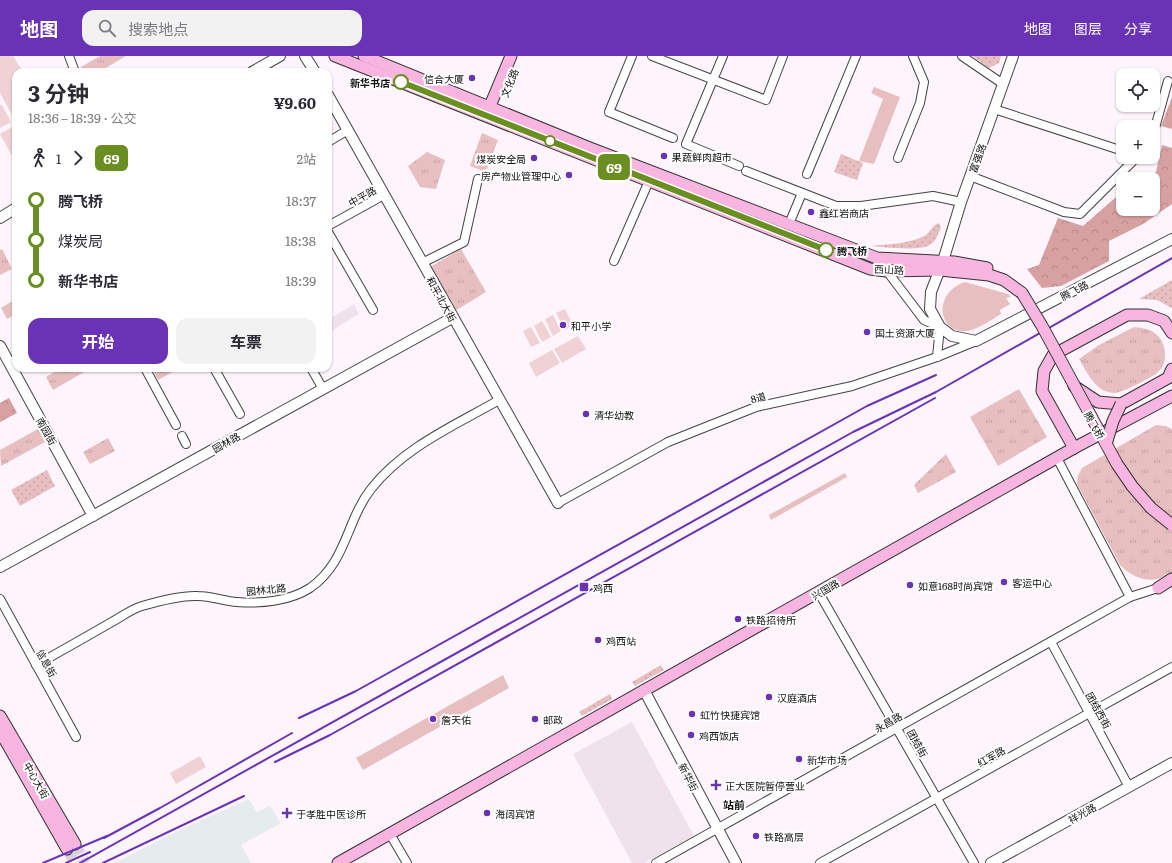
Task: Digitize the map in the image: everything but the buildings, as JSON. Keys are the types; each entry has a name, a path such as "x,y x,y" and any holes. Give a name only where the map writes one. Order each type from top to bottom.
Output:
{"main road":[{"name":"西山路","path":"335,56 590,148 877,258 998,270 1012,277 1025,291"},
{"name":"西山路","path":"364,56 649,181 870,269 886,271 942,265"},
{"name":"文化路","path":"490,112 511,56"},
{"name":"文化路","path":"490,112 520,56"},
{"name":"腾飞桥","path":"1025,291 1074,386 1107,439 1136,481 1157,504 1172,516"},
{"name":"腾飞桥","path":"1025,291 1085,394 1132,486 1151,508 1172,525"},
{"path":"1074,448 1042,391 1044,371 1053,355 1126,315 1148,315 1164,322 1172,333"},
{"path":"1074,386 1098,402 1122,404 1168,378 1172,369"},
{"name":"兴国路","path":"390,834 1074,448 1146,411 1171,401"},
{"path":"1107,439 1122,404"},
{"path":"1158,588 1172,579"},
{"path":"1158,588 1172,586"},
{"name":"中心大街","path":"0,716 71,846 0,731"},
{"path":"338,863 390,834"}],"street":[{"path":"69,56 74,68"},
{"path":"259,68 280,56"},
{"path":"632,56 609,112 673,138"},
{"path":"652,56 766,100 783,56"},
{"path":"723,56 686,144 742,169 802,193 841,206 861,206 933,196 961,202"},
{"path":"807,174 856,56"},
{"path":"898,158 920,103 924,82 914,56"},
{"path":"962,56 1003,84"},
{"name":"富强路","path":"940,327 930,310 931,292 942,265 961,202 1013,56"},
{"path":"1157,120 1168,81"},
{"name":"和平北大街","path":"332,102 452,318 558,503"},
{"path":"994,109 1116,149"},
{"path":"332,140 348,130"},
{"path":"970,176 1064,212 1080,214 1130,164"},
{"path":"422,263 464,242 478,179"},
{"path":"614,262 649,181"},
{"path":"789,224 802,193"},
{"name":"中平路","path":"332,224 384,195"},
{"path":"0,218 12,210"},
{"path":"332,239 373,310"},
{"name":"腾飞路","path":"976,341 1172,239"},
{"path":"877,258 924,320 940,327 952,336 976,341"},
{"name":"园林路","path":"0,567 452,318"},
{"path":"937,357 940,327"},
{"name":"8道","path":"558,503 668,442 756,407 852,386 937,357 976,341"},
{"name":"南园街","path":"0,346 12,368"},
{"name":"南园街","path":"14,372 93,516"},
{"path":"147,372 176,424"},
{"path":"216,372 240,414"},
{"path":"313,372 323,390"},
{"name":"园林北路","path":"36,665 141,606 199,596 238,602 262,602 289,598 310,588 331,569 341,553 358,509 370,490 385,473 405,455 423,443 499,400"},
{"path":"182,436 186,444"},
{"path":"1057,458 1130,597"},
{"name":"永昌路","path":"656,863 1130,597 1158,588"},
{"name":"团结街","path":"819,593 898,728 974,863"},
{"name":"信息街","path":"0,598 76,737"},
{"name":"团结西街","path":"1051,642 1130,787"},
{"name":"红军路","path":"820,863 1172,667"},
{"name":"新华街","path":"641,692 714,831 728,863"},
{"name":"祥光路","path":"991,863 1172,763"},
{"name":"新华街","path":"714,831 736,863"},
{"path":"390,834 407,863"}],"shaded area":[{"path":"0,56 13,56 20,68 12,68 12,115 0,93"},
{"path":"0,105 2,105 11,122 0,128"},
{"path":"12,127 12,156 0,134"},
{"path":"354,304 359,314 332,331 332,318"},
{"path":"565,309 573,325 565,330 556,313"},
{"path":"553,315 561,331 553,336 545,319"},
{"path":"542,321 551,337 542,342 534,326"},
{"path":"531,327 540,343 531,347 523,331"},
{"path":"578,336 586,349 562,363 554,349"},
{"path":"552,350 560,363 536,377 529,363"},
{"path":"632,722 694,836 644,863 632,863 573,754"},
{"path":"200,756 206,767 176,784 170,773"},
{"path":"249,799 257,812 270,806 281,823 241,845 251,863 114,863 186,827"}],"green space":[{"path":"100,56 126,56 106,68 81,67"},
{"path":"972,56 1001,56 999,63 989,68"},
{"path":"874,87 900,97 874,164 859,161 883,99 871,93"},
{"path":"1172,97 1172,129 1161,126"},
{"path":"482,133 498,140 486,172 470,166"},
{"path":"1162,145 1172,148 1172,204 1160,212 1160,172 1156,172 1158,164 1160,164"},
{"path":"427,152 445,160 436,189 420,187 408,166"},
{"path":"841,154 863,163 857,180 834,172"},
{"path":"1116,197 1116,216 1155,216 1143,224 1109,241 1109,261 1061,286 1042,288 1027,269 1039,265 1058,218 1083,226"},
{"path":"939,223 941,228 937,237 933,243 926,246 919,248 902,248 871,246 899,243 920,238 926,235"},
{"path":"2,249 12,269 0,275 0,250"},
{"path":"461,249 486,292 455,311 430,267"},
{"path":"1172,280 1172,308 1157,300 1139,299"},
{"path":"965,282 1008,294 1011,297 1006,298 1010,304 1000,310 1001,314 980,326 967,331 957,330 950,326 945,320 943,303 947,295 954,287"},
{"path":"12,301 12,316 7,319 1,308"},
{"path":"1134,327 1149,330 1160,338 1163,343 1165,353 1162,367 1156,374 1125,390 1115,393 1102,390 1091,379 1079,359 1099,345"},
{"path":"54,372 84,372 53,390 46,377"},
{"path":"154,372 173,372 158,380"},
{"path":"1019,389 1047,437 998,466 970,417"},
{"path":"9,398 17,413 0,422 0,403"},
{"path":"1156,425 1166,426 1172,429 1172,573 1165,577 1151,580 1138,577 1120,565 1077,484 1078,475 1082,468"},
{"path":"38,429 45,442 1,466 0,450"},
{"path":"108,438 115,451 90,464 83,452"},
{"path":"946,454 956,472 918,493 914,485"},
{"path":"47,470 55,486 20,506 11,490"},
{"path":"845,473 847,477 771,520 769,515"},
{"path":"661,665 664,670 635,686 632,682"},
{"path":"503,675 509,688 363,770 356,758"},
{"path":"610,694 612,699 582,716 579,712"}],"tunnel":[{"path":"75,844 85,863"},
{"path":"67,849 75,863"}],"railway":[{"path":"80,863 853,432 936,392 1172,258"},
{"path":"299,718 356,691 867,406 936,375"},
{"path":"275,762 330,735 935,398"},
{"path":"104,838 292,733"},
{"path":"103,863 244,796"},
{"path":"43,863 107,836"},
{"path":"66,863 90,852"}],"bus line":[{"name":"69","path":"401,82 826,250"}],"place":[{"name":"信合大厦","path":"472,78"},
{"name":"新华书店","path":"401,82"},
{"name":"果蔬鲜肉超市","path":"664,156"},
{"name":"煤炭安全局","path":"534,158"},
{"name":"房产物业管理中心","path":"569,175"},
{"name":"鑫红岩商店","path":"811,212"},
{"name":"腾飞桥","path":"826,250"},
{"name":"和平小学","path":"563,325"},
{"name":"国土资源大厦","path":"867,332"},
{"name":"清华幼教","path":"586,414"},
{"name":"客运中心","path":"1004,582"},
{"name":"如意168时尚宾馆","path":"910,585"},
{"name":"鸡西","path":"584,587"},
{"name":"铁路招待所","path":"738,619"},
{"name":"鸡西站","path":"598,640"},
{"name":"汉庭酒店","path":"769,697"},
{"name":"虹竹快捷宾馆","path":"692,714"},
{"name":"詹天佑","path":"433,719"},
{"name":"邮政","path":"535,719"},
{"name":"鸡西饭店","path":"691,735"},
{"name":"新华市场","path":"799,759"},
{"name":"正大医院暂停营业","path":"716,785"},
{"name":"于孝胜中医诊所","path":"287,813"},
{"name":"海阔宾馆","path":"487,813"},
{"name":"铁路高层","path":"756,836"}],"district":[{"name":"站前","path":"734,804"}]}
